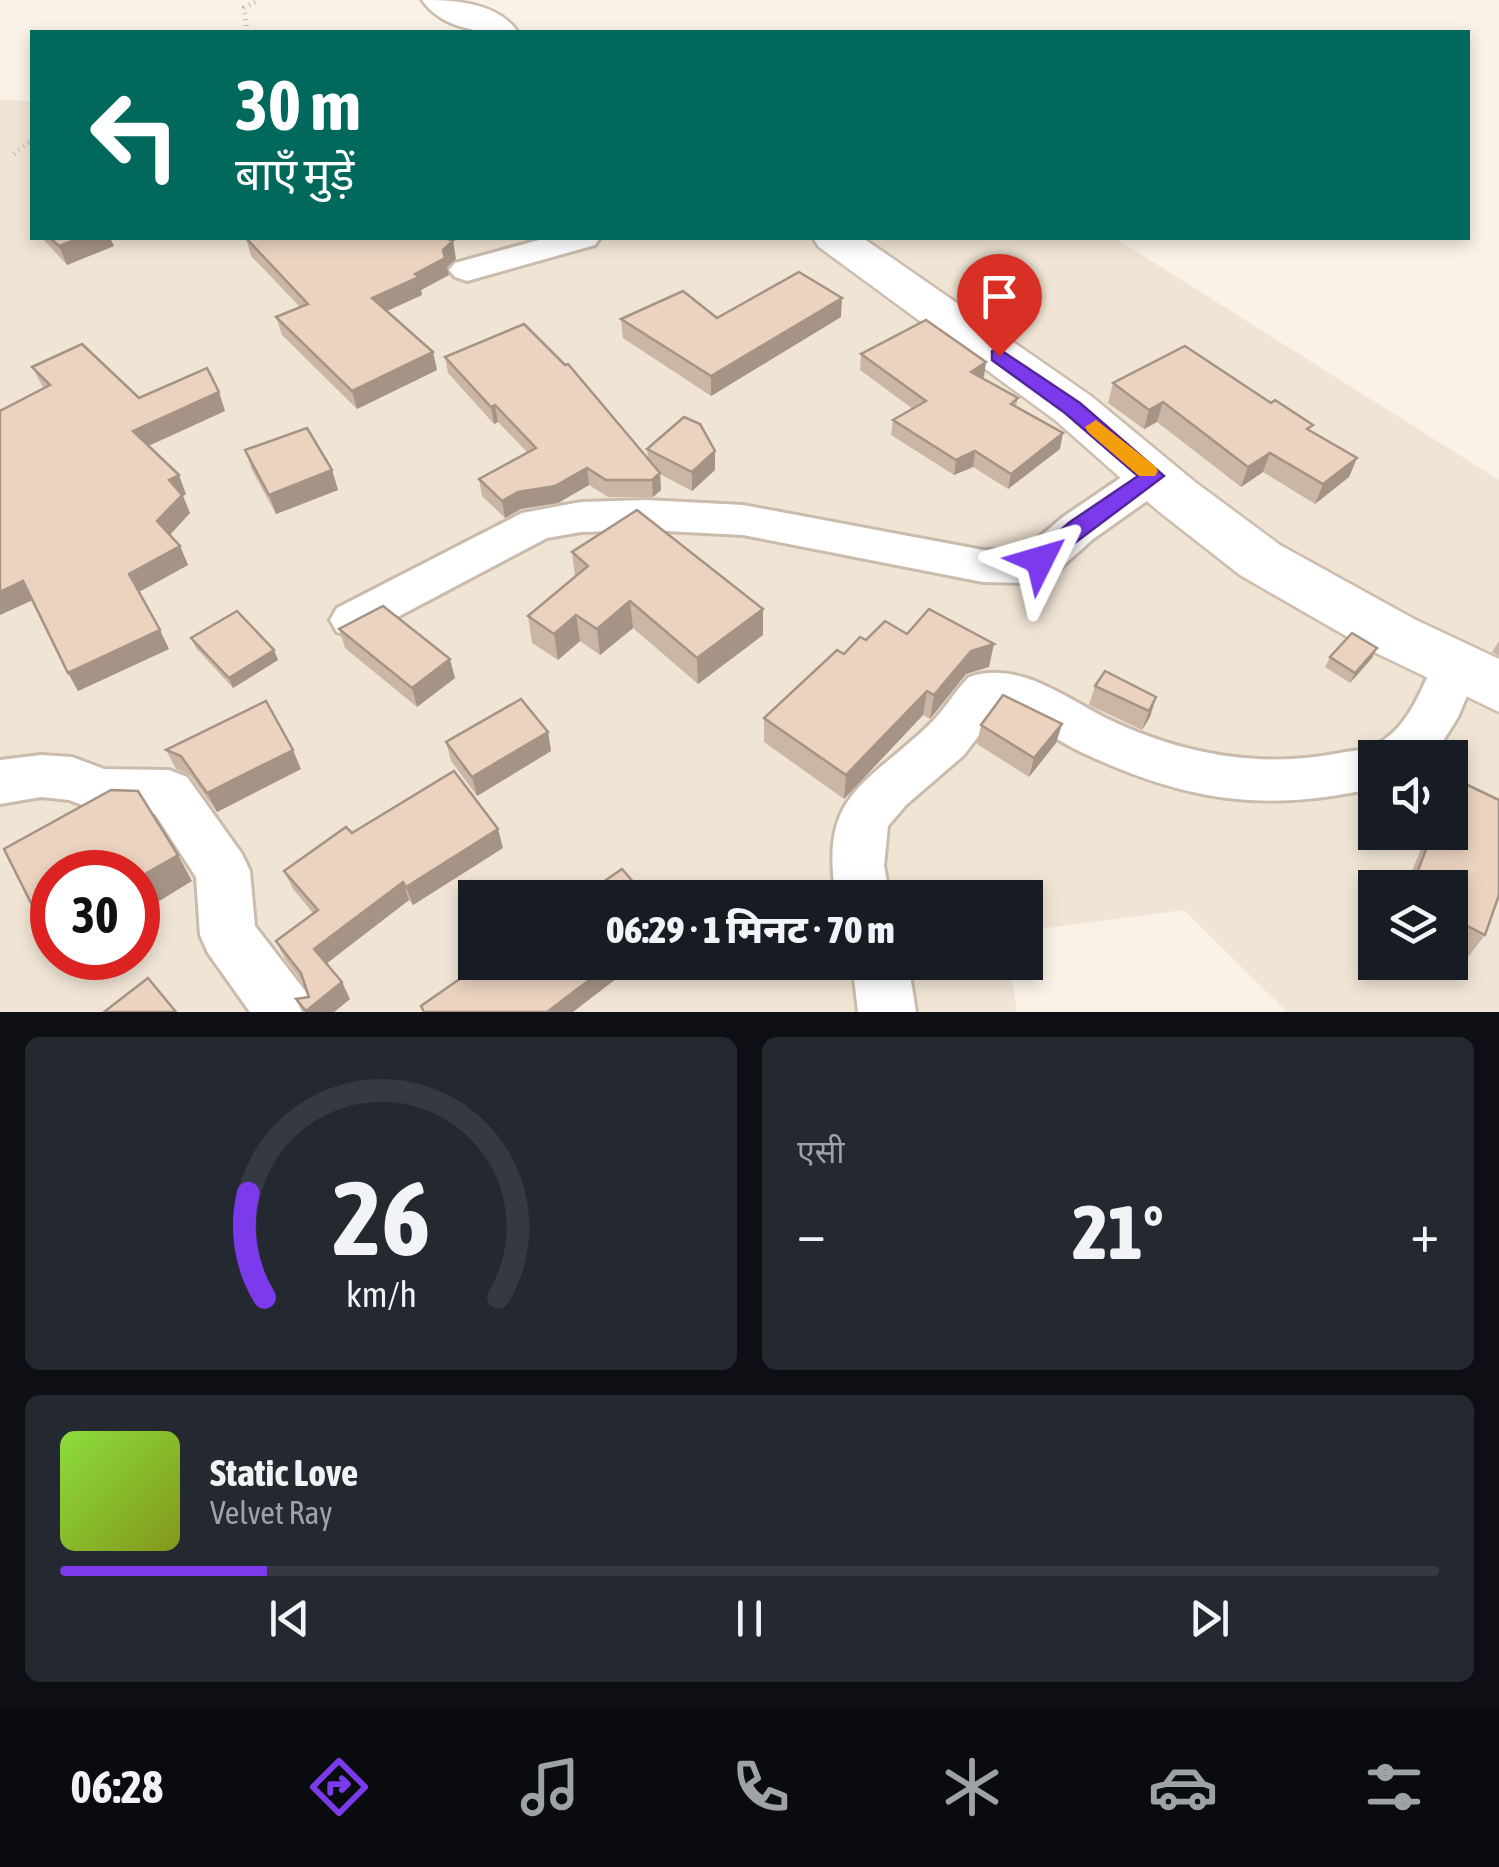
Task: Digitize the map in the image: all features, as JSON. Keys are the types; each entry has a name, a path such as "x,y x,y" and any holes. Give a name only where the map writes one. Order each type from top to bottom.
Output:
{"street":[{"path":"440,0 496,30"},
{"path":"467,270 576,240"},
{"path":"838,240 1073,408 1260,560 1393,635 1478,676 1419,740"},
{"path":"353,620 537,524 581,517 743,520 983,566 1024,566 1040,560 1078,528 1153,476"},
{"path":"859,880 854,861 858,831 874,799 950,737 964,712 986,692 1008,690 1144,758 1222,780 1327,780 1358,772"},
{"path":"0,782 42,776 72,779 103,791 169,792 223,871 228,935 285,1012"},
{"path":"883,980 887,1012"}],"path":[{"path":"247,30 244,8 259,0"},
{"path":"14,154 30,142"}],"shaded area":[{"path":"0,100 30,101 30,240 1118,240 1499,480 1499,1012 1287,1012 1184,910 1043,929 1043,880 458,880 458,980 1012,980 1017,1012 0,1012"}],"building":[{"path":"52,240 75,240 59,246"},
{"path":"248,240 453,241 443,250 445,258 415,274 419,277 372,298 433,352 352,391 276,317 308,304"},
{"path":"799,272 842,298 711,376 621,319 683,291 717,318"},
{"path":"926,320 986,362 971,372 1018,398 1011,404 1063,433 1011,474 975,451 956,460 893,420 926,401 861,354"},
{"path":"524,324 568,364 660,473 652,480 606,480 587,468 555,486 518,492 502,501 479,479 536,448 445,357"},
{"path":"82,344 139,398 207,368 219,392 133,431 179,475 169,480 182,495 157,521 180,546 129,574 160,630 68,673 23,581 0,592 0,411 50,385 32,367"},
{"path":"1185,346 1271,403 1275,400 1313,425 1307,429 1357,458 1323,484 1270,453 1248,467 1163,402 1149,410 1113,383"},
{"path":"684,417 700,424 715,451 692,472 647,449"},
{"path":"307,428 332,470 269,495 245,450"},
{"path":"637,510 763,609 697,658 630,601 597,629 576,615 554,634 528,616 588,566 572,552"},
{"path":"383,606 450,659 412,688 339,629"},
{"path":"929,609 994,644 971,651 934,695 927,691 846,775 764,718 837,650 844,654 860,637 866,640 885,621 907,634"},
{"path":"237,611 274,650 229,678 191,638"},
{"path":"1352,633 1377,648 1355,673 1330,657"},
{"path":"1105,671 1156,697 1149,711 1095,686"},
{"path":"1003,695 1062,724 1034,758 981,725"},
{"path":"521,699 548,732 472,777 446,742"},
{"path":"266,701 293,750 207,793 181,756 166,750"},
{"path":"454,771 498,829 406,887 403,882 314,949 342,982 306,1011 296,999 309,997 301,973 276,941 318,910 284,871 346,827 352,833"},
{"path":"1468,785 1499,800 1499,895 1485,935 1468,926 1468,870 1418,870 1426,850 1468,850"},
{"path":"111,790 138,791 178,855 160,865 160,850 30,850 30,901 4,849"},
{"path":"622,869 631,880 606,880"},
{"path":"150,980 176,1012 104,1012"},
{"path":"458,980 589,980 547,1012 424,1012 421,1006"}],"slow traffic":[{"path":"1096,427 1147,471"}],"route":[{"path":"999,356 1073,408 1153,476 1078,528 1040,560"}]}
